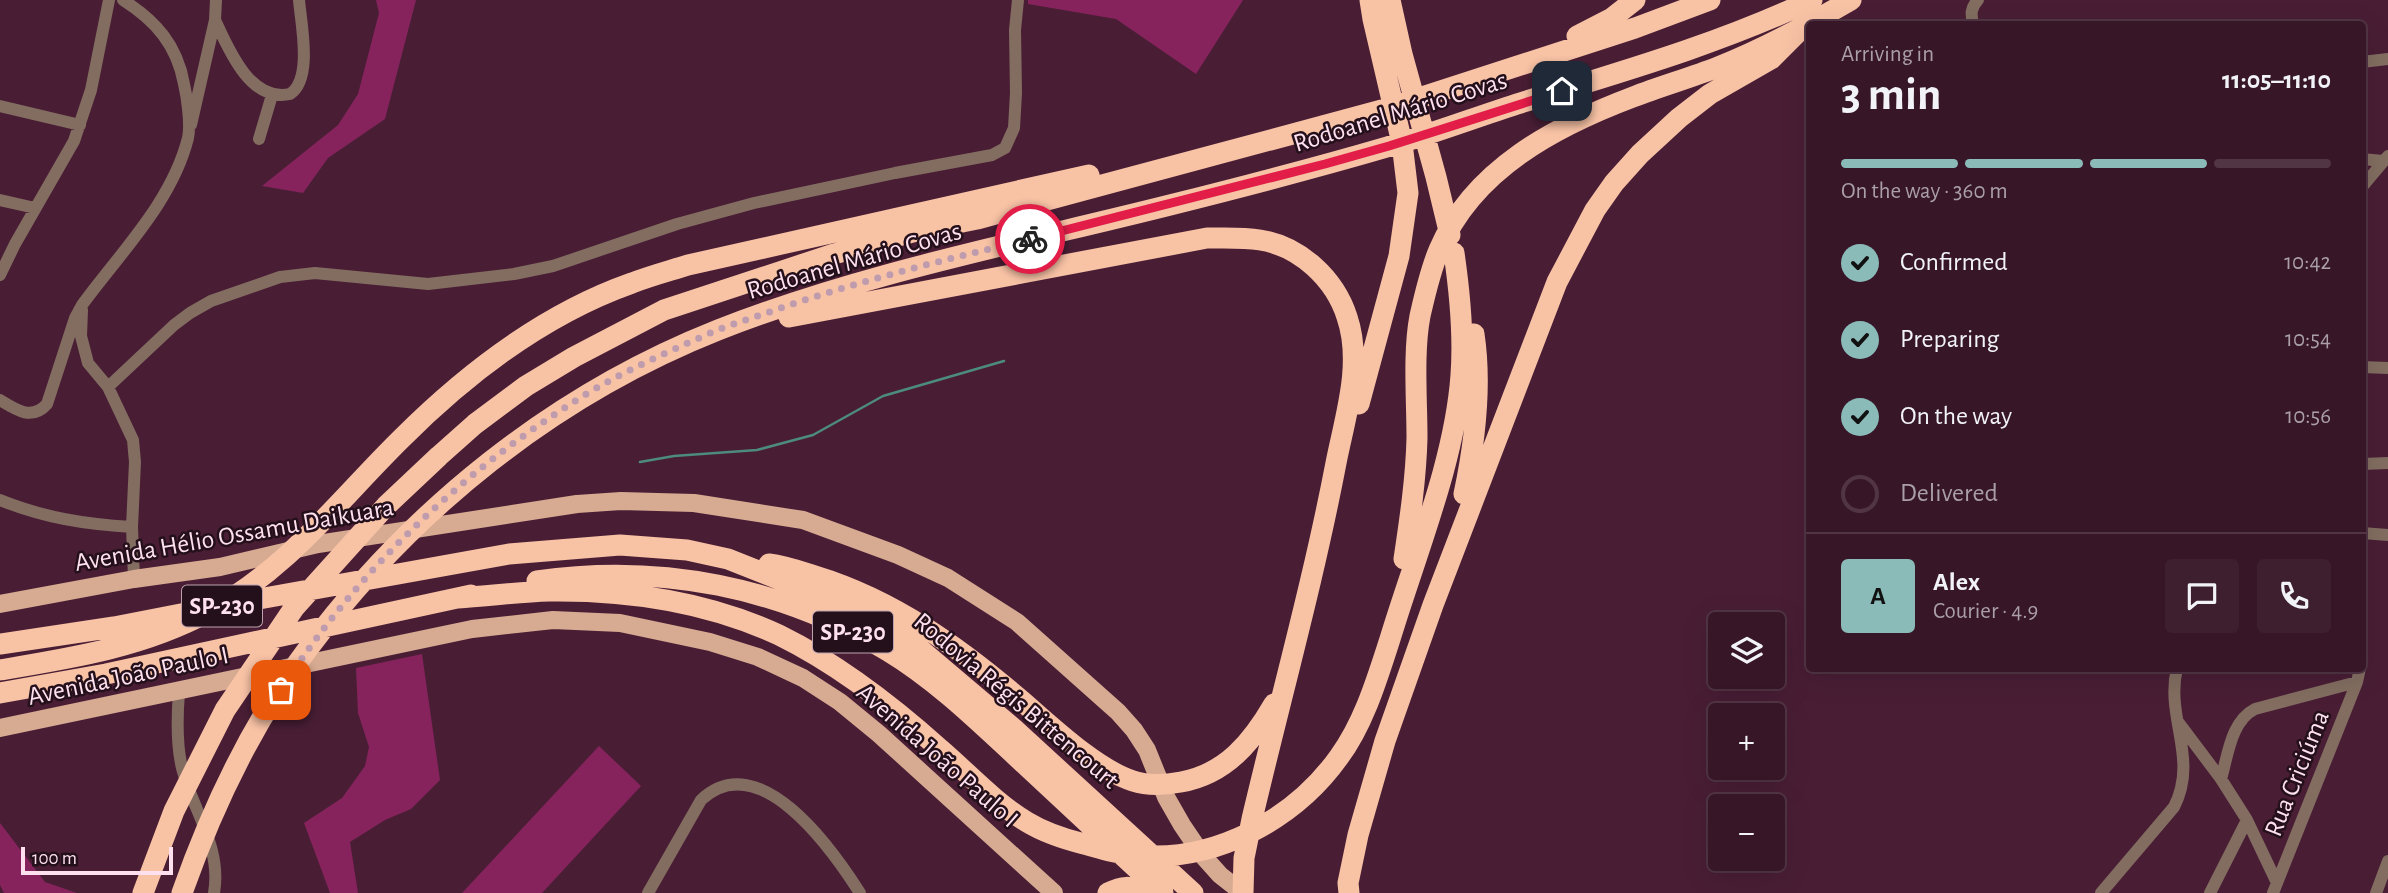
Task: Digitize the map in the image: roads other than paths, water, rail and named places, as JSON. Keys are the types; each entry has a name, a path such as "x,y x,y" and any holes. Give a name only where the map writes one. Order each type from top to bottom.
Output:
{"highway":[{"path":"1243,893 1244,858 1252,819 1327,514 1387,304 1406,219 1408,193 1402,144 1370,0"},
{"path":"458,598 546,592 631,596 665,600 706,610 769,631 836,667 920,731 1008,809 1027,823 1064,839 1138,856 1173,855 1218,846 1258,829 1316,785 1340,756 1357,727 1372,690 1434,500 1457,407 1462,336 1460,298 1446,251 1390,0"},
{"path":"1489,75 1590,30 1612,18 1634,0"},
{"name":"Rodoanel Mário Covas","path":"143,893 174,811 225,710 294,608 386,506 475,424 526,386 574,357 664,310 834,254 913,232 977,219 1382,110 1635,29 1710,0"},
{"name":"Rodoanel Mário Covas","path":"182,893 198,848 258,726 304,653 347,600 406,536 448,496 569,404 631,370 718,330 804,300 885,276 1173,204 1389,146 1680,54 1812,0"},
{"path":"1815,21 1850,0"},
{"path":"1396,617 1417,441 1419,320 1427,284 1446,251 1453,222 1497,172 1521,151 1546,136 1632,97 1719,67 1806,26"},
{"path":"1349,888 1370,789 1433,605 1557,282 1595,210 1614,183 1640,154 1710,94 1770,59 1801,29"},
{"path":"0,670 100,653 160,635 209,612 255,582 302,544 399,441 466,380 521,340 573,309 630,283 688,265 1043,185 1239,147"},
{"path":"718,330 1207,238 1263,240 1287,249 1311,264 1328,280 1347,317 1353,361 1350,394 1327,514"},
{"path":"1433,605 1464,497 1476,422 1475,339 1469,306 1446,251"},
{"name":"Rodovia Régis Bittencourt","path":"0,644 114,627 509,554 620,545 687,550 728,559 834,601 876,621 915,645 1013,728 1193,893"},
{"path":"728,559 781,565 829,580 893,608 938,635 993,676 1052,727 1108,769 1133,781 1169,784 1213,773 1234,758 1254,737 1286,682"},
{"name":"Rodovia Régis Bittencourt","path":"0,693 106,674 530,582 571,576 652,575 695,580 790,604 838,624 890,652 937,687 986,729 1163,893"},
{"path":"1108,893 1120,887 1145,893"}],"main road":[{"name":"Avenida Hélio Ossamu Daikuara","path":"0,604 134,579 220,567 318,544 577,504 621,500 694,503 803,520 863,541 936,572 1017,622 1118,712 1134,730 1147,750 1182,825 1220,875 1243,893"},
{"name":"Avenida João Paulo I","path":"0,728 511,623 553,620 620,623 669,632 758,657 803,678 840,702 918,767 1054,893"}],"street":[{"path":"0,275 35,208 66,158 80,125 91,90 109,0"},
{"path":"124,0 149,18 165,35 174,50 181,66 186,90 189,135"},
{"path":"0,400 23,413 39,412 47,404 75,318 82,305 161,199 189,135 215,20 216,0"},
{"path":"215,20 238,65 249,79 272,95 290,94 300,83 303,41 299,0"},
{"path":"108,387 190,313 229,294 279,277 315,274 428,284 513,274 553,266 677,224 754,203 992,155 1005,148 1014,128 1018,0"},
{"path":"1972,21 1973,6 1978,0"},
{"path":"2366,62 2388,59"},
{"path":"259,139 272,95"},
{"path":"0,106 80,125"},
{"path":"2366,159 2386,158"},
{"path":"2366,182 2386,158"},
{"path":"0,200 35,208"},
{"path":"82,305 81,336 88,363 108,387 133,440 134,579"},
{"path":"2366,367 2388,368"},
{"path":"2366,464 2388,463"},
{"path":"0,500 77,523 132,527"},
{"path":"2366,533 2388,535"},
{"path":"2101,893 2174,807 2179,796 2185,771 2173,698 2176,672"},
{"name":"Rua Criciúma","path":"2275,888 2359,672"},
{"path":"2221,779 2236,729 2246,714 2255,709 2357,682"},
{"path":"179,692 179,751 183,770 213,850 217,868 214,893"},
{"path":"2178,721 2221,779 2246,820 2275,888"},
{"path":"648,893 701,800 711,790 731,783 745,784 773,796 802,819 834,853 860,893"},
{"path":"2210,893 2246,820"},
{"path":"2375,893 2388,860"}],"waterway":[{"path":"640,462 674,456 757,450 813,435 883,396 1004,361"}]}
